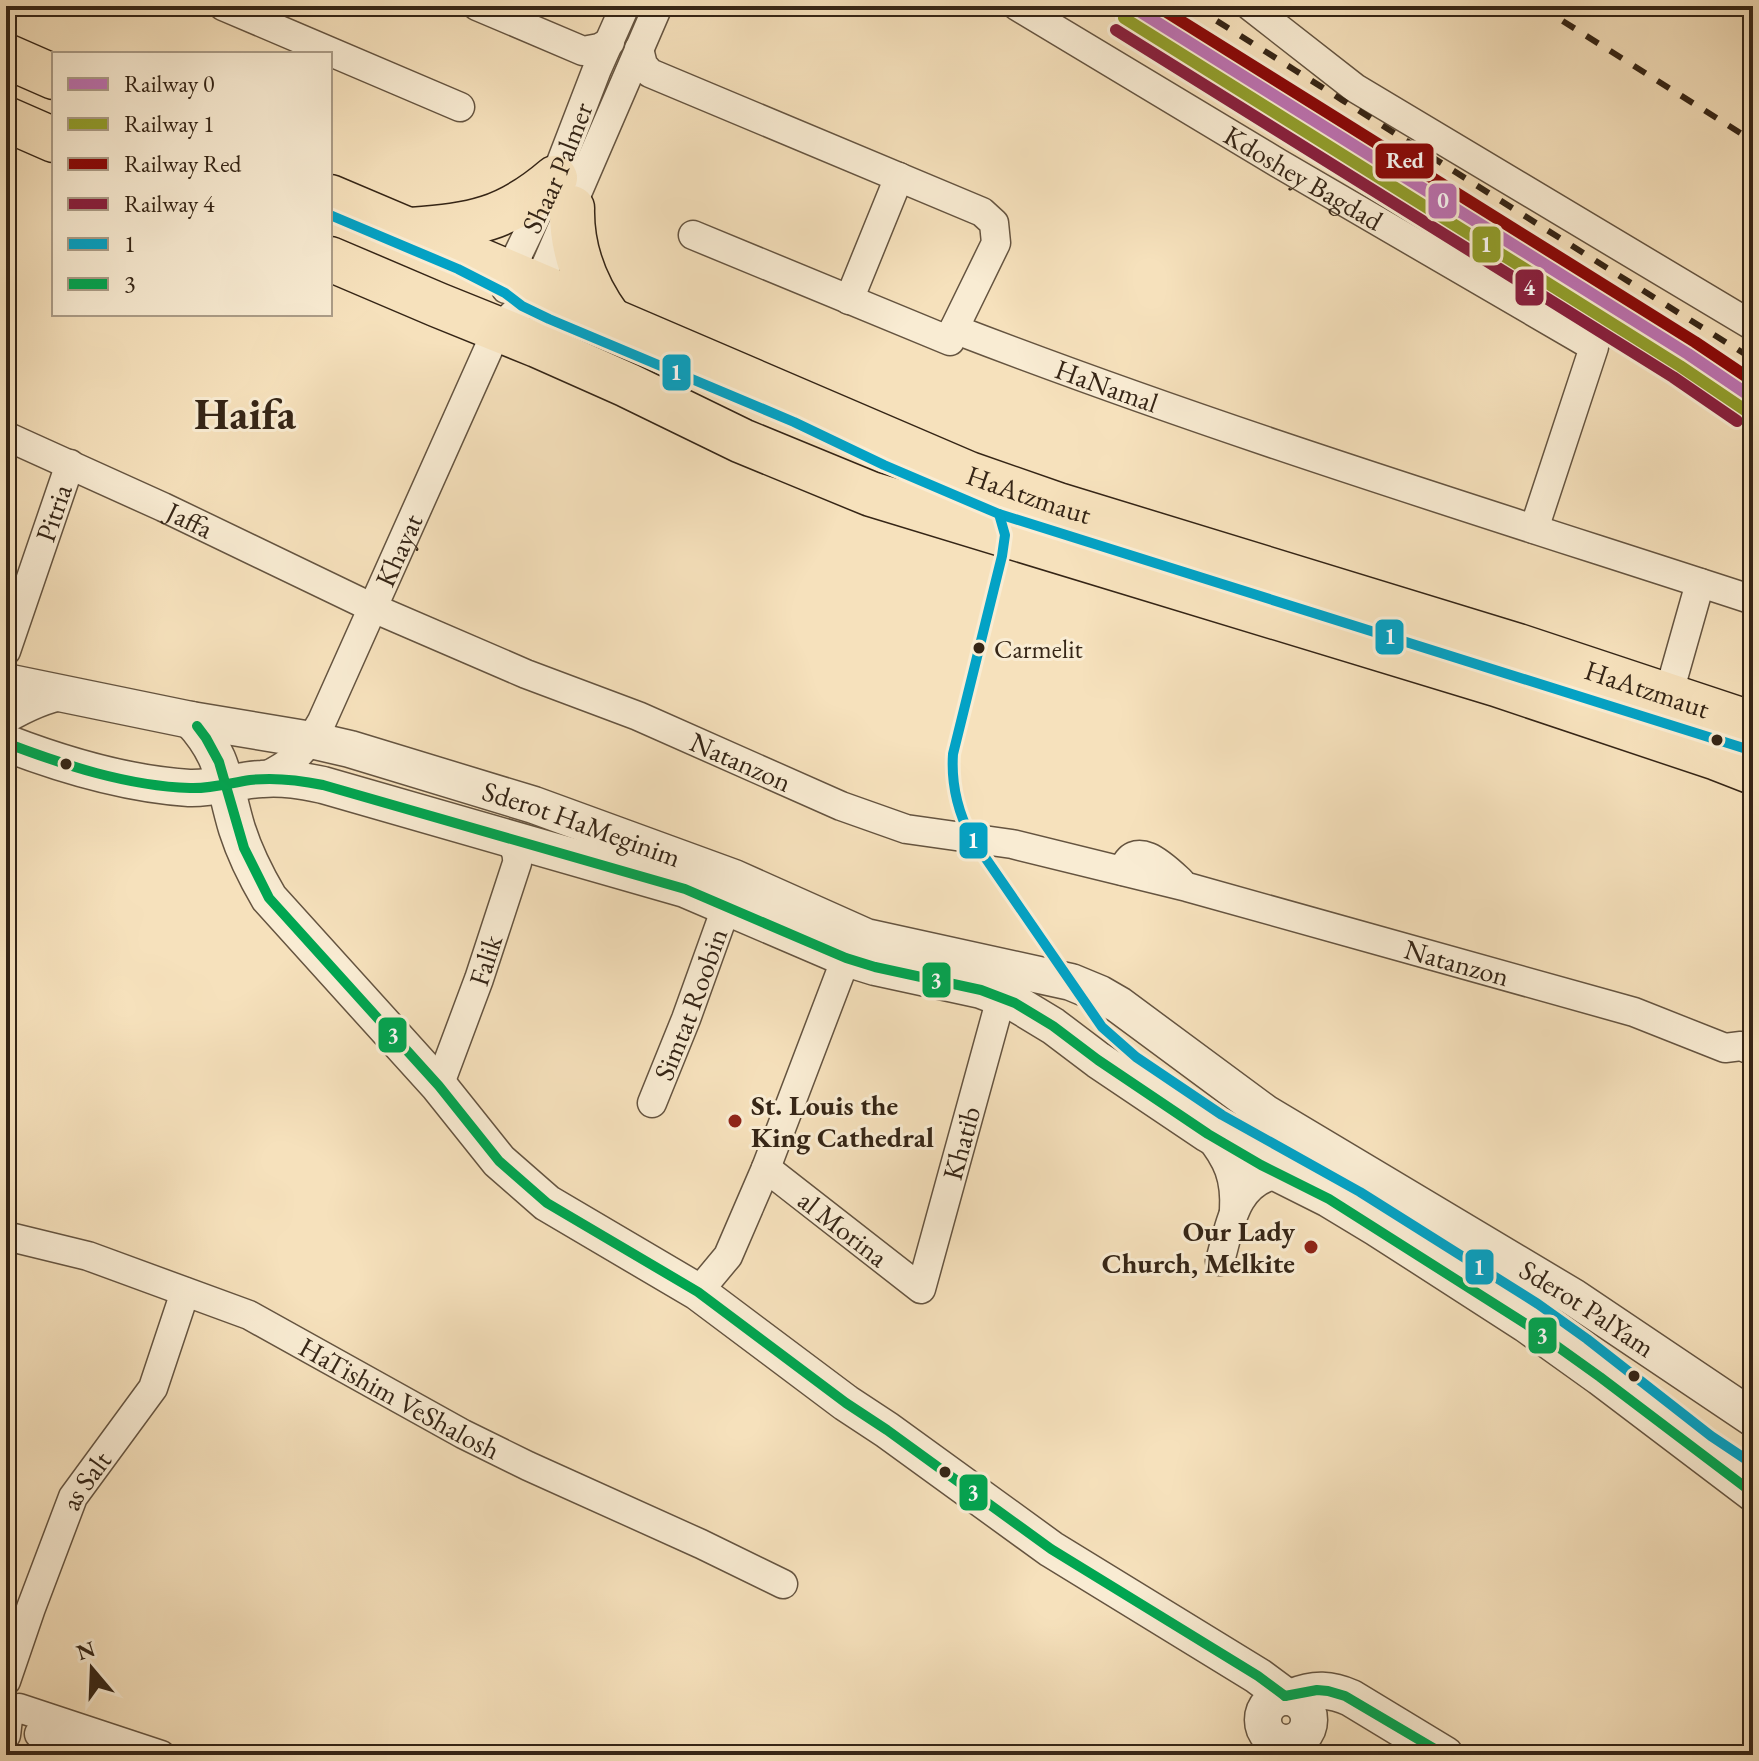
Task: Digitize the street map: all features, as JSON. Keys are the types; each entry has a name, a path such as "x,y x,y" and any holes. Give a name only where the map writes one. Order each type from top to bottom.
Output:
{"highway":[{"path":"6,56 52,76"},
{"path":"6,119 52,139"},
{"path":"408,231 456,227 490,218 534,196 563,193 581,270 597,304 610,320"},
{"name":"HaAtzmaut","path":"332,198 408,231 516,299 537,345 742,441 871,494 1496,684 1753,772"},
{"name":"HaAtzmaut","path":"332,259 610,320 969,474 1043,500 1518,646 1753,724"}],"street":[{"path":"223,6 331,52"},
{"path":"477,6 583,51 610,42"},
{"name":"Shaar Palmer","path":"563,193 597,69 625,6"},
{"name":"Shaar Palmer","path":"516,299 563,193 639,49 658,6"},
{"name":"Kdoshey Bagdad","path":"1017,6 1594,347 1534,529"},
{"path":"1250,6 1355,88 1753,326"},
{"path":"639,49 643,65 650,73 982,212 994,223 996,243 950,341 693,235"},
{"path":"332,52 460,107"},
{"path":"849,300 899,177"},
{"name":"Khayat","path":"243,782 285,767 311,740 322,721 516,299"},
{"name":"HaNamal","path":"954,329 1288,448 1753,600"},
{"name":"Jaffa","path":"6,436 373,608"},
{"name":"Pitria","path":"6,651 70,464"},
{"path":"1668,696 1700,583"},
{"name":"Natanzon","path":"373,608 526,674 638,716 841,806 906,829 1012,844 1123,871 1130,859 1147,855 1187,887 1634,1012 1739,1049 1734,1060 1753,1068"},
{"name":"Sderot HaMeginim","path":"6,682 350,749 534,805 734,878 866,937 1071,982 1100,994 1138,1019"},
{"path":"6,719 26,707 66,695"},
{"path":"191,720 213,747 221,764 243,782 237,828 254,873 269,898 439,1086 499,1161 547,1203 698,1292 846,1403 1051,1549 1258,1676 1293,1728"},
{"name":"Sderot HaMeginim","path":"6,743 83,770 138,781 191,788 284,779 323,785 685,889 846,958 981,990 1001,998 1053,1026 1098,1060"},
{"name":"Falik","path":"439,1086 479,979 517,863 517,853 503,837"},
{"name":"Simtat Roobin","path":"652,1103 727,905"},
{"path":"698,1292 728,1256 766,1168 846,958"},
{"name":"Khatib","path":"921,1289 1001,998"},
{"path":"1098,1060 1096,1038 1102,1027 1120,1017 1138,1019"},
{"name":"Sderot PalYam","path":"1138,1019 1265,1113 1573,1297 1753,1418"},
{"name":"Sderot PalYam","path":"1098,1060 1208,1134 1329,1199 1526,1324 1753,1493"},
{"path":"1208,1134 1227,1162 1234,1188 1234,1211 1220,1261"},
{"name":"al Morina","path":"766,1168 921,1289"},
{"path":"1234,1211 1248,1188 1261,1179 1279,1174"},
{"name":"HaTishim VeShalosh","path":"6,1236 88,1256 249,1315 463,1434 783,1584"},
{"name":"as Salt","path":"6,1681 73,1497 153,1388 185,1292"},
{"path":"1293,1728 1305,1692 1328,1690 1351,1698 1445,1755"},
{"path":"98,1755 26,1730 7,1720 12,1710 19,1708 161,1755"}],"railway":[{"path":"1193,6 1753,359"},
{"path":"1539,6 1753,141"}],"rail line":[{"name":"0","path":"1131,6 1688,354 1753,398"},
{"name":"Red","path":"1157,6 1753,381"},
{"name":"1","path":"1124,18 1680,366 1745,410"},
{"name":"4","path":"1116,30 1673,377 1737,421"}],"transit line":[{"name":"1","path":"332,216 458,269 549,319 794,422 999,514 1753,751"},
{"name":"1","path":"999,514 1005,535 1002,556 953,754 956,797 971,837 1102,1027 1136,1057 1222,1115 1360,1192 1538,1304 1711,1436 1753,1464"},
{"name":"3","path":"197,726 219,762 244,848 269,898 439,1086 499,1161 547,1203 698,1292 846,1403 1051,1549 1258,1676 1285,1696"},
{"name":"3","path":"6,743 96,773 143,783 205,788 269,779 323,785 685,889 846,958 981,990 1015,1003 1208,1134 1329,1199 1526,1324 1753,1493"},
{"name":"3","path":"1285,1696 1317,1690 1345,1696 1445,1755"}],"place":[{"name":"Carmelit","path":"979,648"},
{"name":"St. Louis the King Cathedral","path":"735,1121"},
{"name":"Our Lady Church, Melkite","path":"1311,1247"}],"district":[{"name":"Haifa","path":"245,414"}]}
